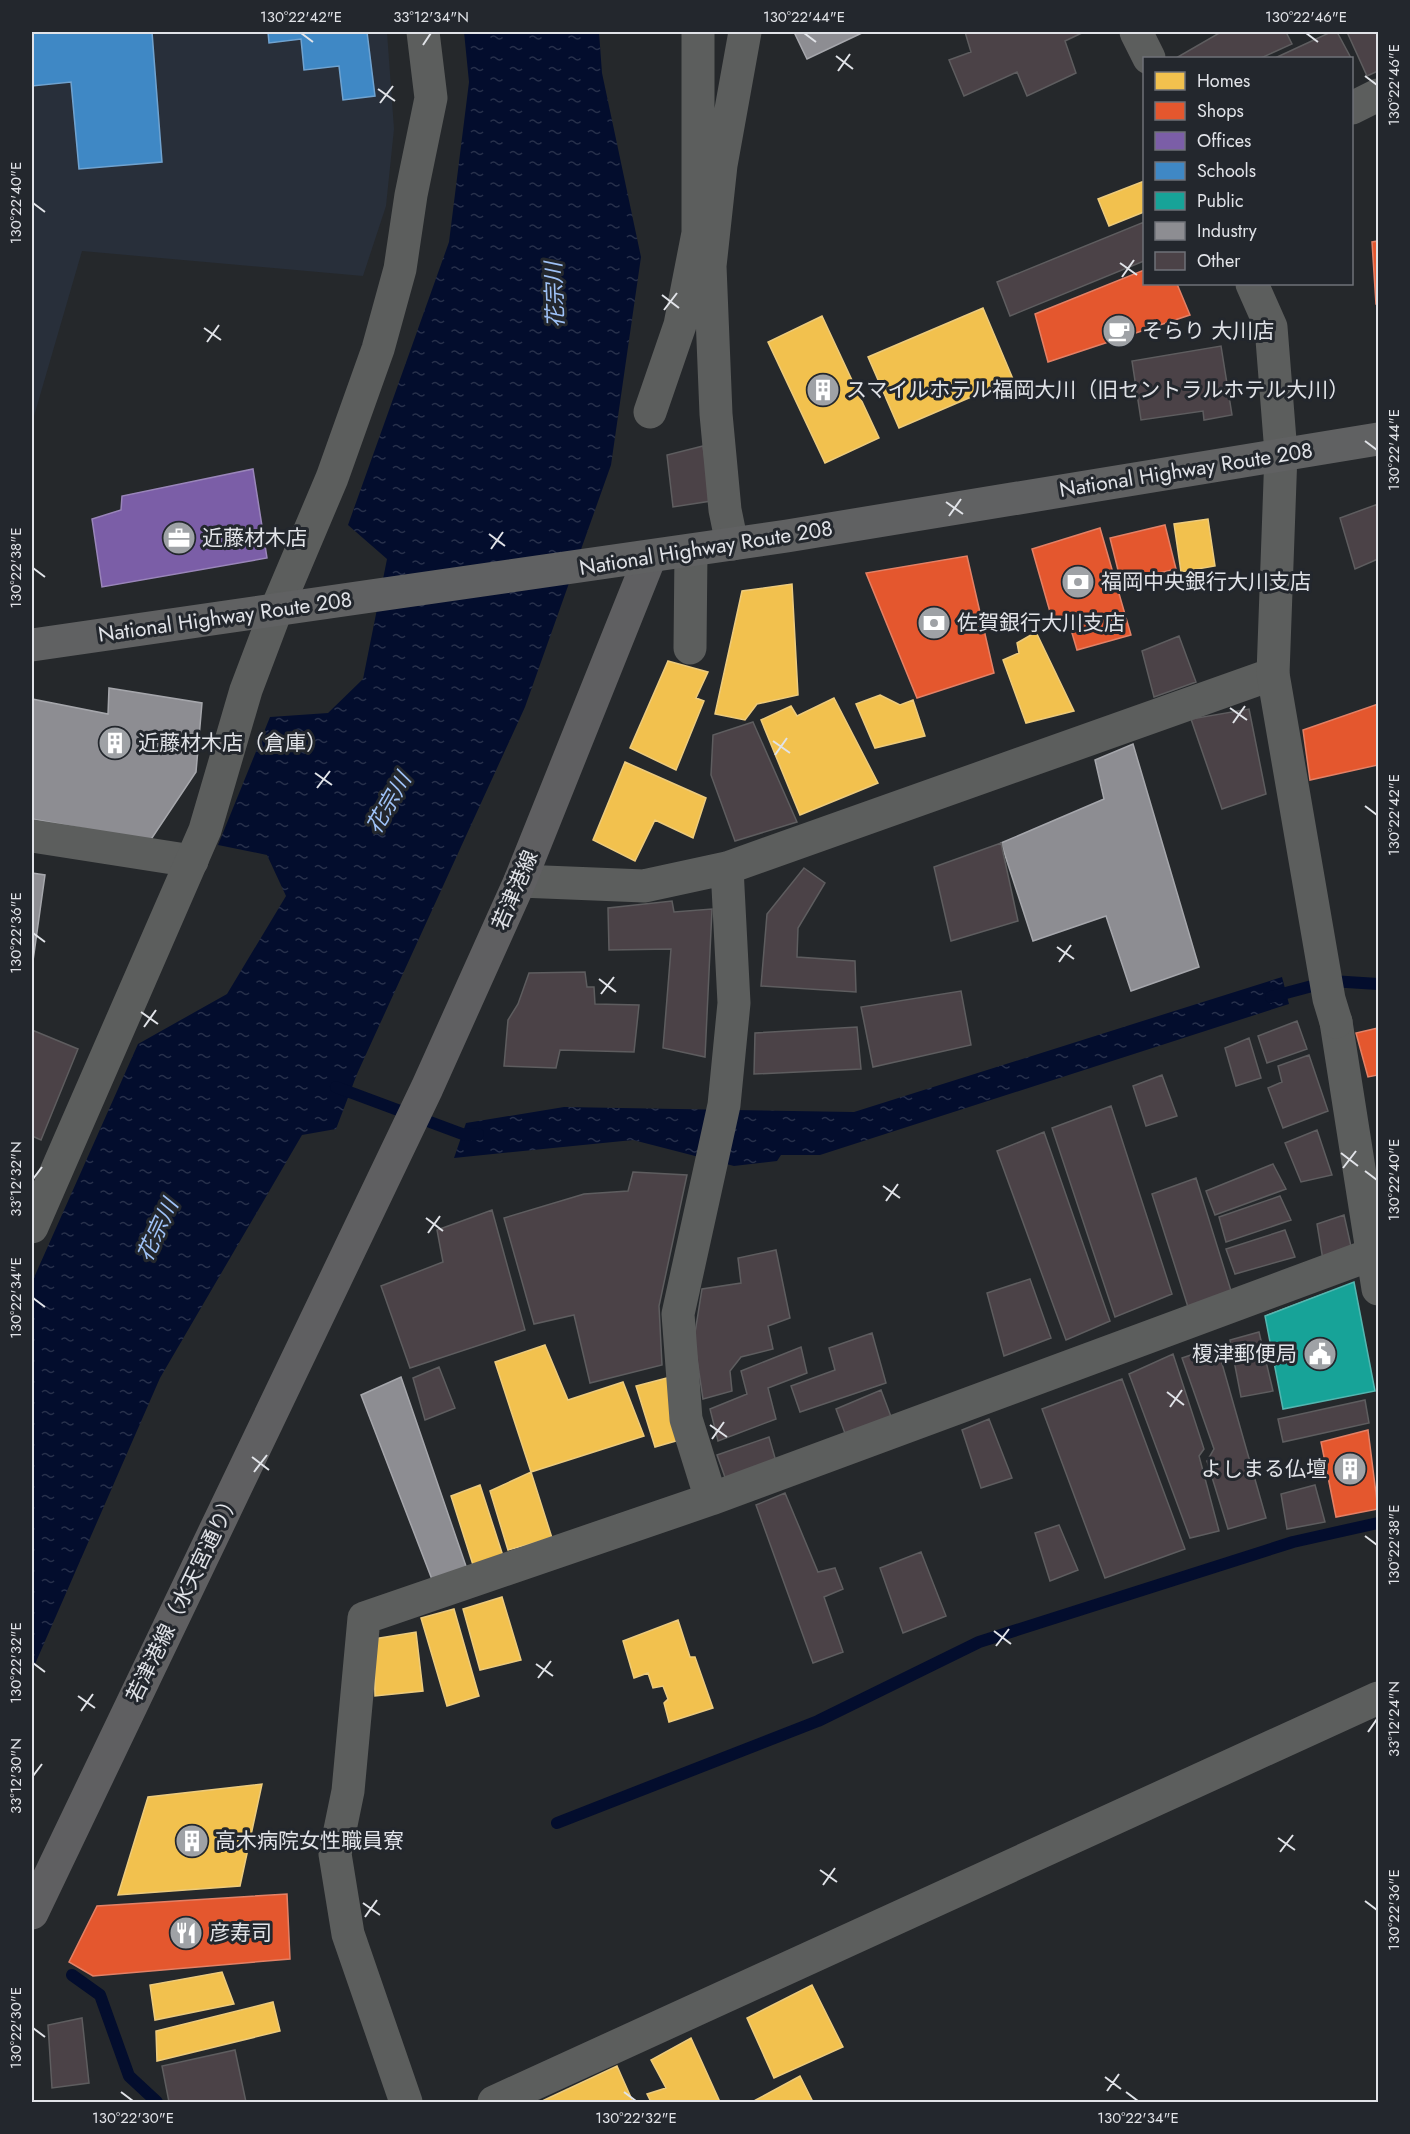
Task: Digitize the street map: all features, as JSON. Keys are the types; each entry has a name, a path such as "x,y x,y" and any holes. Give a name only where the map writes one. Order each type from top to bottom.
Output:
{"highway":[{"name":"National Highway Route 208","path":"32,645 691,551 1378,439"}],"main road":[{"name":"若津港線","path":"365,1216 427,1088 520,881 650,557"},
{"name":"若津港線（水天宮通り）","path":"32,1913 365,1216"}],"street":[{"path":"32,1227 205,830 246,690 288,607 378,350 400,269 431,98 423,32"},
{"path":"650,412 680,325 698,233 698,32"},
{"path":"732,544 725,510 716,414 710,266 721,165 745,32"},
{"path":"1136,32 1148,57"},
{"path":"1353,108 1378,95"},
{"path":"698,233 710,266"},
{"path":"1252,285 1271,327 1281,453 1273,674 1376,1253 1378,1289"},
{"path":"690,648 691,551"},
{"path":"520,881 644,886 727,868 1273,674"},
{"path":"32,836 192,861"},
{"path":"711,1499 686,1419 678,1314 724,1108 734,1003 727,868"},
{"path":"406,2103 348,1934 335,1854 348,1791 364,1618 711,1499 1376,1253"},
{"path":"494,2103 1378,1698"}],"shaded area":[{"path":"32,32 387,32 394,129 386,206 363,276 82,251 32,423"}],"water":[{"name":"花宗川","path":"464,32 599,32 602,73 641,257 611,465 525,707 357,1074 336,1129 302,1135 160,1378 32,1671 32,1282 138,1044 227,994 286,896 267,855 218,845 270,717 328,713 363,679 387,559 348,525 449,242 469,82"},
{"path":"1282,977 1289,1004 820,1155 781,1155 777,1161 734,1166 633,1140 454,1158 466,1123 564,1107 854,1112"}],"building: Homes":[{"path":"1143,181 1143,212 1109,226 1098,199"},
{"path":"983,308 1013,379 899,428 868,357"},
{"name":"スマイルホテル福岡大川（旧セントラルホテル大川）","path":"822,316 879,438 825,463 768,342"},
{"path":"1208,519 1215,566 1181,572 1174,524"},
{"path":"792,584 798,695 757,704 745,720 715,714 742,591"},
{"path":"1036,632 1074,711 1026,723 1003,660 1019,653 1017,643"},
{"path":"668,661 708,672 696,698 704,701 676,770 630,748"},
{"path":"880,695 900,705 913,700 925,736 875,748 856,704"},
{"path":"834,698 878,783 800,815 761,720 791,706 797,716"},
{"path":"625,762 706,798 693,838 655,820 635,861 593,840"},
{"path":"545,1345 568,1400 623,1382 644,1436 531,1472 495,1362"},
{"path":"667,1378 683,1439 655,1447 636,1386"},
{"path":"531,1472 552,1538 508,1550 490,1491"},
{"path":"480,1485 504,1559 474,1568 451,1496"},
{"path":"502,1597 521,1660 480,1670 463,1609"},
{"path":"454,1609 479,1696 447,1706 421,1618"},
{"path":"678,1620 690,1657 695,1657 713,1708 669,1722 664,1703 668,1699 663,1686 653,1688 648,1673 634,1678 623,1641"},
{"path":"416,1632 423,1691 375,1696 374,1639"},
{"name":"高木病院女性職員寮","path":"262,1784 240,1886 118,1895 148,1797"},
{"path":"222,1972 234,2004 155,2020 150,1985"},
{"path":"812,1985 843,2047 774,2078 747,2018"},
{"path":"273,2002 280,2031 157,2061 156,2031"},
{"path":"691,2038 720,2102 651,2102 647,2094 666,2088 651,2060"},
{"path":"617,2066 633,2102 540,2102"},
{"path":"800,2076 813,2102 752,2102"}],"building: Shops":[{"path":"1378,241 1378,304 1376,304 1372,242"},
{"path":"1143,270 1143,285 1177,285 1190,315 1048,362 1035,314"},
{"path":"1165,525 1176,569 1121,582 1110,538"},
{"name":"福岡中央銀行大川支店","path":"1100,528 1131,635 1077,650 1067,616 1052,619 1032,549"},
{"name":"佐賀銀行大川支店","path":"967,556 994,673 917,698 866,573"},
{"path":"1378,704 1378,765 1310,780 1303,730"},
{"path":"1378,1028 1378,1075 1368,1077 1356,1033"},
{"name":"榎津郵便局","path":"1329,1292 1341,1348 1361,1344 1370,1387 1286,1404 1268,1315"},
{"name":"よしまる仏壇","path":"1368,1430 1378,1509 1336,1517 1321,1442"},
{"name":"彦寿司","path":"287,1894 290,1959 93,1976 69,1962 97,1906"}],"building: Offices":[{"name":"近藤材木店","path":"253,469 267,558 102,587 92,519 121,510 122,496"}],"building: Schools":[{"path":"32,32 152,32 162,162 79,169 71,82 32,86"},
{"path":"268,32 367,32 375,96 343,100 339,66 304,70 301,39 269,43"}],"building: Public":[{"name":"榎津郵便局","path":"1354,1282 1375,1391 1283,1409 1265,1316"}],"building: Industry":[{"path":"794,32 864,32 807,59"},
{"name":"近藤材木店（倉庫）","path":"109,688 202,703 196,772 150,841 32,819 32,699 108,714"},
{"path":"1133,744 1199,967 1131,991 1106,916 1033,941 1001,843 1104,799 1095,760"},
{"path":"32,873 45,875 32,968"},
{"path":"401,1377 468,1572 433,1582 361,1395"}],"building: Other":[{"path":"965,32 1084,32 1065,41 1076,73 1027,96 1017,72 964,96 949,60 971,52"},
{"path":"1221,32 1286,32 1292,44 1263,57 1178,57"},
{"path":"1331,32 1337,32 1350,57 1277,57"},
{"path":"1347,32 1378,32 1378,71 1367,76"},
{"path":"1143,222 1143,261 1010,316 997,282"},
{"path":"1221,346 1232,415 1204,420 1203,411 1141,420 1132,361"},
{"path":"703,446 711,501 673,507 667,455"},
{"path":"1378,504 1378,559 1355,569 1340,518"},
{"path":"1179,636 1196,682 1154,697 1142,651"},
{"path":"1249,709 1266,794 1222,809 1191,719"},
{"path":"753,722 797,822 735,841 711,775 713,735"},
{"path":"1001,843 1018,921 951,941 934,867"},
{"path":"804,868 825,883 798,928 797,957 855,961 856,992 761,986 767,914"},
{"path":"672,901 674,912 712,909 705,1057 663,1048 671,949 609,950 608,908"},
{"path":"585,972 587,987 594,987 595,1004 639,1005 634,1052 560,1050 556,1068 504,1066 508,1020 518,1004 529,973"},
{"path":"961,991 971,1045 873,1067 861,1007"},
{"path":"1297,1021 1307,1049 1267,1063 1258,1036"},
{"path":"857,1027 861,1069 754,1074 755,1033"},
{"path":"32,1030 78,1049 41,1140 32,1136"},
{"path":"1249,1038 1261,1078 1236,1086 1225,1048"},
{"path":"1309,1055 1328,1111 1283,1128 1268,1088 1282,1082 1278,1066"},
{"path":"1162,1075 1177,1116 1146,1126 1133,1086"},
{"path":"1111,1106 1172,1294 1115,1317 1052,1128"},
{"path":"1317,1130 1332,1175 1301,1182 1285,1143"},
{"path":"1044,1132 1110,1321 1066,1340 997,1151"},
{"path":"1273,1164 1286,1189 1215,1215 1206,1191"},
{"path":"633,1172 687,1175 659,1306 662,1365 590,1383 574,1315 534,1324 504,1218 584,1194 628,1191"},
{"path":"1196,1178 1232,1294 1188,1307 1152,1194"},
{"path":"1280,1196 1291,1220 1226,1242 1219,1217"},
{"path":"492,1210 525,1330 410,1368 381,1286 443,1262 437,1230"},
{"path":"1344,1215 1352,1251 1323,1260 1317,1224"},
{"path":"1285,1230 1295,1257 1235,1274 1226,1249"},
{"path":"776,1250 790,1318 768,1326 773,1349 741,1357 730,1371 732,1391 703,1399 694,1339 702,1289 741,1283 738,1258"},
{"path":"1030,1279 1051,1338 1004,1356 987,1293"},
{"path":"1259,1332 1273,1391 1241,1397 1230,1340"},
{"path":"872,1333 886,1383 800,1412 791,1386 835,1370 829,1348"},
{"path":"1217,1346 1266,1518 1228,1529 1207,1461 1214,1449 1182,1358"},
{"path":"801,1347 807,1373 768,1388 776,1419 718,1441 710,1409 747,1394 741,1371"},
{"path":"1173,1354 1204,1449 1199,1456 1219,1531 1190,1538 1129,1374"},
{"path":"439,1367 455,1408 425,1420 413,1378"},
{"path":"1122,1379 1185,1549 1105,1578 1042,1409"},
{"path":"881,1390 893,1422 846,1436 836,1409"},
{"path":"1365,1400 1369,1423 1283,1442 1278,1419"},
{"path":"989,1419 1012,1478 981,1488 962,1430"},
{"path":"769,1437 777,1465 726,1480 717,1455"},
{"path":"1315,1485 1325,1522 1287,1529 1281,1494"},
{"path":"785,1493 818,1572 835,1568 843,1589 824,1597 843,1652 813,1663 756,1505"},
{"path":"1059,1525 1078,1570 1050,1581 1035,1533"},
{"path":"921,1552 946,1616 903,1633 880,1568"},
{"path":"82,2018 89,2083 52,2088 48,2025"},
{"path":"235,2050 246,2102 169,2102 162,2066"}],"waterway":[{"path":"1271,997 1331,981 1378,984"},
{"path":"336,1087 465,1135 478,1134"},
{"path":"557,1823 818,1721 979,1642 1293,1542 1378,1523"},
{"path":"72,1975 100,1995 129,2076 157,2102"}],"place":[{"name":"そらり 大川店","path":"1119,331"},
{"name":"スマイルホテル福岡大川（旧セントラルホテル大川）","path":"823,390"},
{"name":"近藤材木店","path":"179,538"},
{"name":"福岡中央銀行大川支店","path":"1078,582"},
{"name":"佐賀銀行大川支店","path":"934,623"},
{"name":"近藤材木店（倉庫）","path":"115,743"},
{"name":"榎津郵便局","path":"1320,1354"},
{"name":"よしまる仏壇","path":"1350,1469"},
{"name":"高木病院女性職員寮","path":"192,1841"},
{"name":"彦寿司","path":"186,1933"}]}
